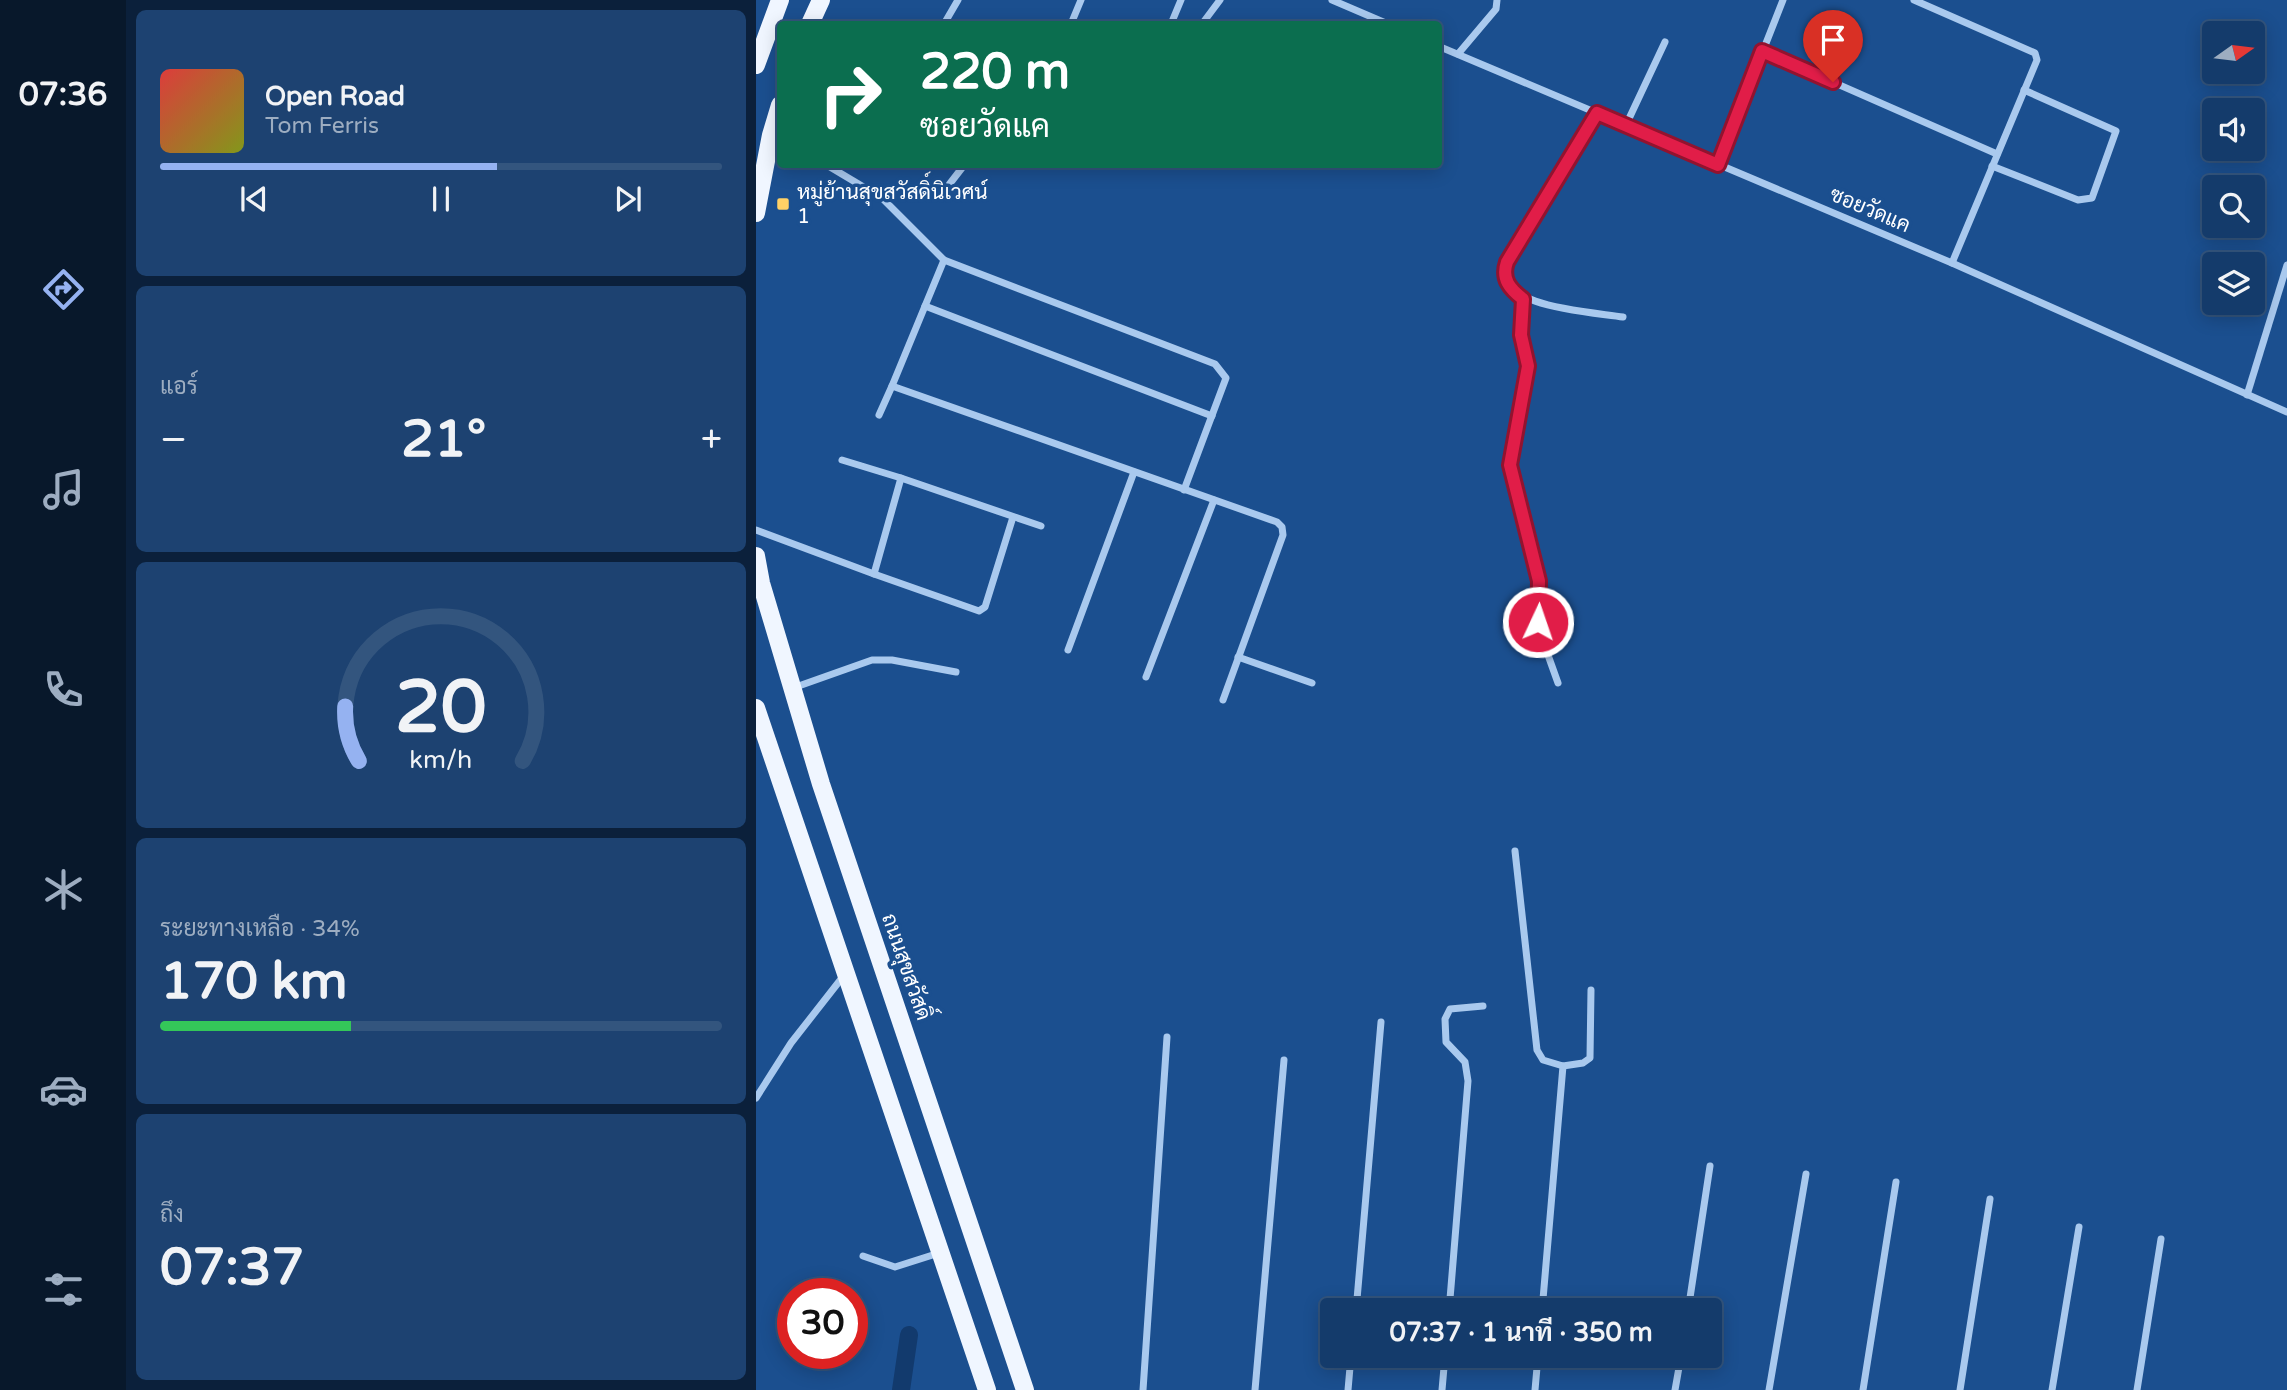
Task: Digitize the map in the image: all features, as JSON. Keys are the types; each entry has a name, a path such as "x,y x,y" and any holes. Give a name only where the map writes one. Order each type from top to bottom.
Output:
{"main road":[{"path":"756,65 780,0"},
{"path":"811,21 821,0"},
{"path":"756,213 776,138"},
{"name":"ถนนสุขสวัสดิ์","path":"756,556 821,784 1025,1390"},
{"path":"756,708 759,727 987,1390"}],"street":[{"path":"945,21 958,0"},
{"path":"1073,21 1081,0"},
{"path":"1172,21 1181,0"},
{"path":"1204,21 1220,0"},
{"path":"1332,0 1381,21"},
{"path":"1458,54 1496,9 1497,0"},
{"path":"1718,165 1783,0"},
{"path":"1914,0 2035,54 2037,60 1952,263"},
{"path":"1626,125 1665,42"},
{"name":"ซอยวัดแค","path":"1442,48 1952,263 2287,412"},
{"path":"1762,51 1997,154"},
{"path":"1992,166 2078,200 2091,198 2116,131 2024,90"},
{"path":"1597,113 1507,262 1504,275 1507,284 1523,299 1623,317"},
{"path":"832,168 882,198 944,260 1215,363 1226,378 1184,490"},
{"path":"948,186 962,168"},
{"path":"878,415 944,260"},
{"path":"2247,395 2287,265"},
{"path":"1523,299 1521,335 1528,366 1512,449 1511,478 1530,536 1539,581 1539,630 1558,683"},
{"path":"925,306 1212,416"},
{"path":"892,386 1277,522 1282,527 1283,535 1223,699"},
{"path":"842,460 1041,526"},
{"path":"1068,650 1134,472"},
{"path":"874,575 901,478"},
{"path":"1146,677 1214,500"},
{"path":"756,530 979,611 985,607 1013,517"},
{"path":"1238,657 1312,682"},
{"path":"792,688 872,660 892,660 956,672"},
{"path":"1515,851 1537,1049 1544,1060 1563,1066 1583,1063 1590,1058 1591,990"},
{"path":"756,1098 791,1043 845,973"},
{"path":"1450,1298 1468,1081 1465,1062 1446,1042 1445,1019 1450,1009 1483,1006"},
{"path":"1357,1298 1381,1022"},
{"path":"1143,1390 1167,1037"},
{"path":"1255,1390 1284,1060"},
{"path":"1543,1298 1563,1066"},
{"path":"1690,1298 1710,1166"},
{"path":"1769,1390 1806,1174"},
{"path":"1863,1390 1896,1182"},
{"path":"1960,1390 1990,1199"},
{"path":"2052,1390 2079,1227"},
{"path":"2137,1390 2161,1240"},
{"path":"863,1256 894,1267 940,1252"},
{"path":"1348,1390 1350,1368"},
{"path":"1442,1390 1444,1368"},
{"path":"1535,1390 1537,1368"},
{"path":"1675,1390 1679,1368"}],"waterway":[{"path":"901,1390 909,1335"}],"place":[{"name":"หมู่ย้านสุขสวัสดิ์นิเวศน์ 1","path":"783,204"}],"route":[{"path":"1538,622 1540,594 1534,553 1511,478 1512,449 1528,362 1521,335 1523,299 1507,284 1504,275 1507,262 1597,113 1718,165 1762,51 1833,82"}]}
